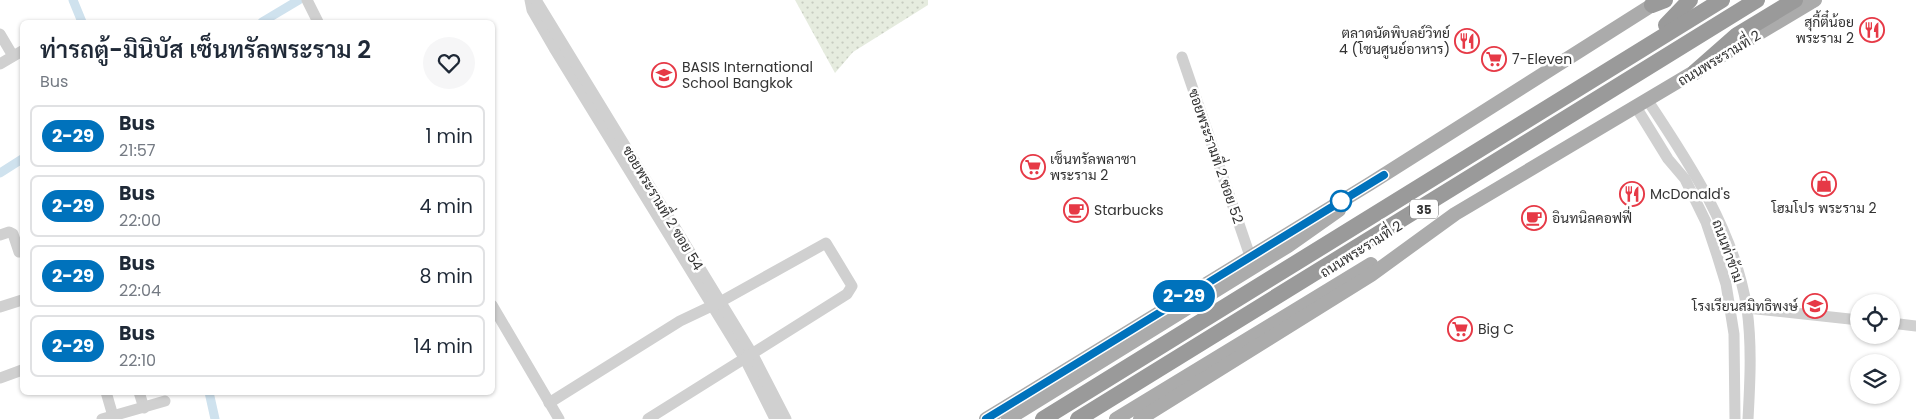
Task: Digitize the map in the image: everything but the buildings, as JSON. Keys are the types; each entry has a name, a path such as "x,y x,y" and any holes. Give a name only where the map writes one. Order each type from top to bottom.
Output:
{"highway":[{"path":"1666,25 1690,0"},
{"name":"35","path":"1029,419 1705,0"},
{"path":"1043,419 1722,0"},
{"path":"1078,419 1757,0"},
{"name":"ถนนพระรามที่ 2","path":"1086,419 1763,0"},
{"path":"1694,72 1738,35 1795,0"},
{"path":"1682,50 1738,35"}],"main road":[{"name":"ถนนพระรามที่ 2","path":"1140,419 1364,279 1430,231 1514,178 1815,0"},
{"path":"986,419 1371,183 1659,2"},
{"path":"1008,419 1320,225 1371,183"},
{"path":"1116,419 1388,254 1430,231"}],"street":[{"path":"306,0 317,20"},
{"name":"ซอยพระรามที่ 2 ซอย 54","path":"530,0 532,10 607,126 786,419"},
{"name":"ซอยพระรามที่ 2 ซอย 54","path":"536,0 607,126"},
{"path":"0,34 18,53 0,64"},
{"name":"ซอยพระรามที่ 2 ซอย 52","path":"1182,57 1250,256"},
{"name":"ถนนท่าข้าม","path":"1642,104 1686,159 1705,192 1730,251 1747,308 1749,331 1748,419"},
{"name":"ถนนท่าข้าม","path":"1642,104 1668,158 1685,179 1706,222 1724,279 1736,349 1735,419"},
{"path":"1675,165 1686,159"},
{"path":"0,235 9,232 14,234 20,252"},
{"path":"549,403 680,321 826,243 850,279 852,290 848,294 648,419"},
{"path":"0,307 20,301"},
{"path":"1747,308 1850,319"},
{"path":"495,310 559,419"},
{"path":"1900,324 1916,326"},
{"name":"ซอยพระรามที่ 2 ซอย 54","path":"749,357 775,419"},
{"path":"0,378 20,371"},
{"path":"106,395 107,417 165,401"},
{"path":"141,395 144,408"}],"shaded area":[{"path":"795,0 928,0 928,5 853,52 835,73"}],"waterway":[{"path":"73,0 81,20"},
{"path":"265,20 299,0"},
{"path":"0,173 20,160"},
{"path":"210,395 215,419"}],"bus line":[{"name":"2-29","path":"986,419 1060,375 1138,324 1384,175"}],"place":[{"name":"สุกี้ตี๋น้อย พระราม 2","path":"1872,30"},
{"name":"ตลาดนัดพิบูลย์วิทย์ 4 (โซนศูนย์อาหาร)","path":"1467,41"},
{"name":"7-Eleven","path":"1494,59"},
{"name":"BASIS International School Bangkok","path":"664,75"},
{"name":"เซ็นทรัลพลาซา พระราม 2","path":"1033,167"},
{"name":"โฮมโปร พระราม 2","path":"1824,184"},
{"name":"McDonald's","path":"1632,194"},
{"name":"Starbucks","path":"1076,210"},
{"name":"อินทนิลคอฟฟี่","path":"1534,218"},
{"name":"โรงเรียนสมิทธิพงษ์","path":"1815,306"},
{"name":"Big C","path":"1460,329"}]}
